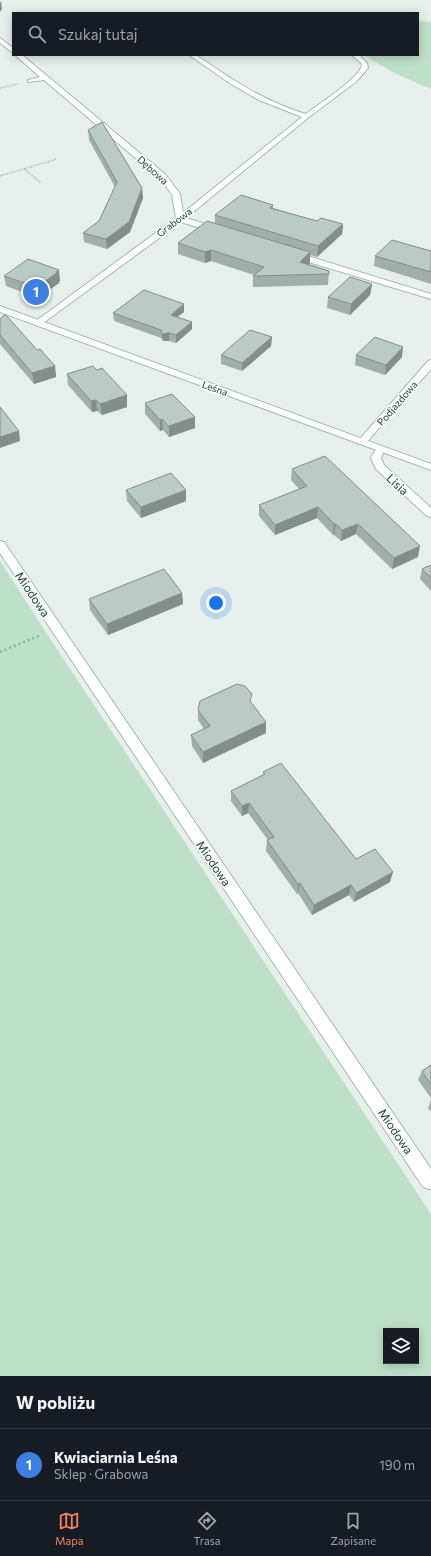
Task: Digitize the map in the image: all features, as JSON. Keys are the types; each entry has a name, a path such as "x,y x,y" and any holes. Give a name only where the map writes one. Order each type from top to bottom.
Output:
{"street":[{"path":"0,40 12,49"},
{"name":"Dębowa","path":"19,56 163,177 176,194 180,219"},
{"path":"193,56 248,93 293,113 307,116"},
{"name":"Grabowa","path":"39,323 180,219 307,116 350,84 363,72 365,64 356,56"},
{"path":"30,81 45,78"},
{"path":"180,219 225,233"},
{"path":"286,252 431,297"},
{"name":"Leśna","path":"0,309 431,468"},
{"name":"Podjazdowa","path":"362,442 431,363"},
{"name":"Lisia","path":"380,449 376,455 375,461 431,514"},
{"name":"Miodowa","path":"0,545 429,1181"}],"path":[{"path":"0,176 57,160"},
{"path":"24,169 41,183"},
{"path":"0,652 57,629"}],"green space":[{"path":"419,21 431,22 431,89 394,73 366,56 419,56"},
{"path":"0,561 431,1214 431,1376 0,1376"}],"building":[{"path":"102,122 142,188 129,222 106,239 83,233 99,221 117,182 88,130"},
{"path":"241,195 273,205 270,208 317,221 321,218 343,224 318,246 215,215"},
{"path":"207,221 310,252 300,262 329,271 329,274 253,276 264,267 211,250 205,252 178,243"},
{"path":"392,240 431,251 431,272 375,256"},
{"path":"28,259 59,270 37,287 4,276"},
{"path":"350,277 372,284 351,304 328,297"},
{"path":"144,290 184,304 171,315 192,322 176,335 169,333 162,334 161,330 113,313"},
{"path":"5,314 37,350 40,349 55,366 32,373 0,335 0,319"},
{"path":"250,330 272,337 242,363 221,355"},
{"path":"375,337 403,347 386,365 356,355"},
{"path":"93,366 97,370 102,368 127,395 100,404 96,400 91,401 67,374"},
{"path":"172,394 195,417 169,426 162,419 160,420 145,403"},
{"path":"0,407 19,431 0,437"},
{"path":"325,456 420,546 394,558 358,524 342,530 334,524 318,507 275,525 259,505 307,486 292,469"},
{"path":"171,473 186,490 141,507 126,490"},
{"path":"431,565 431,578 422,569"},
{"path":"164,569 182,593 107,624 89,599"},
{"path":"237,684 245,686 252,694 250,701 266,722 203,752 191,735 210,726 198,710 200,701"},
{"path":"281,763 356,859 375,849 393,872 356,893 351,885 314,905 300,883 298,884 267,840 274,837 249,803 242,806 231,791 265,774 263,772"},
{"path":"431,1065 431,1085 422,1071"}],"place":[{"name":"Kwiaciarnia Leśna","path":"36,292"}]}
